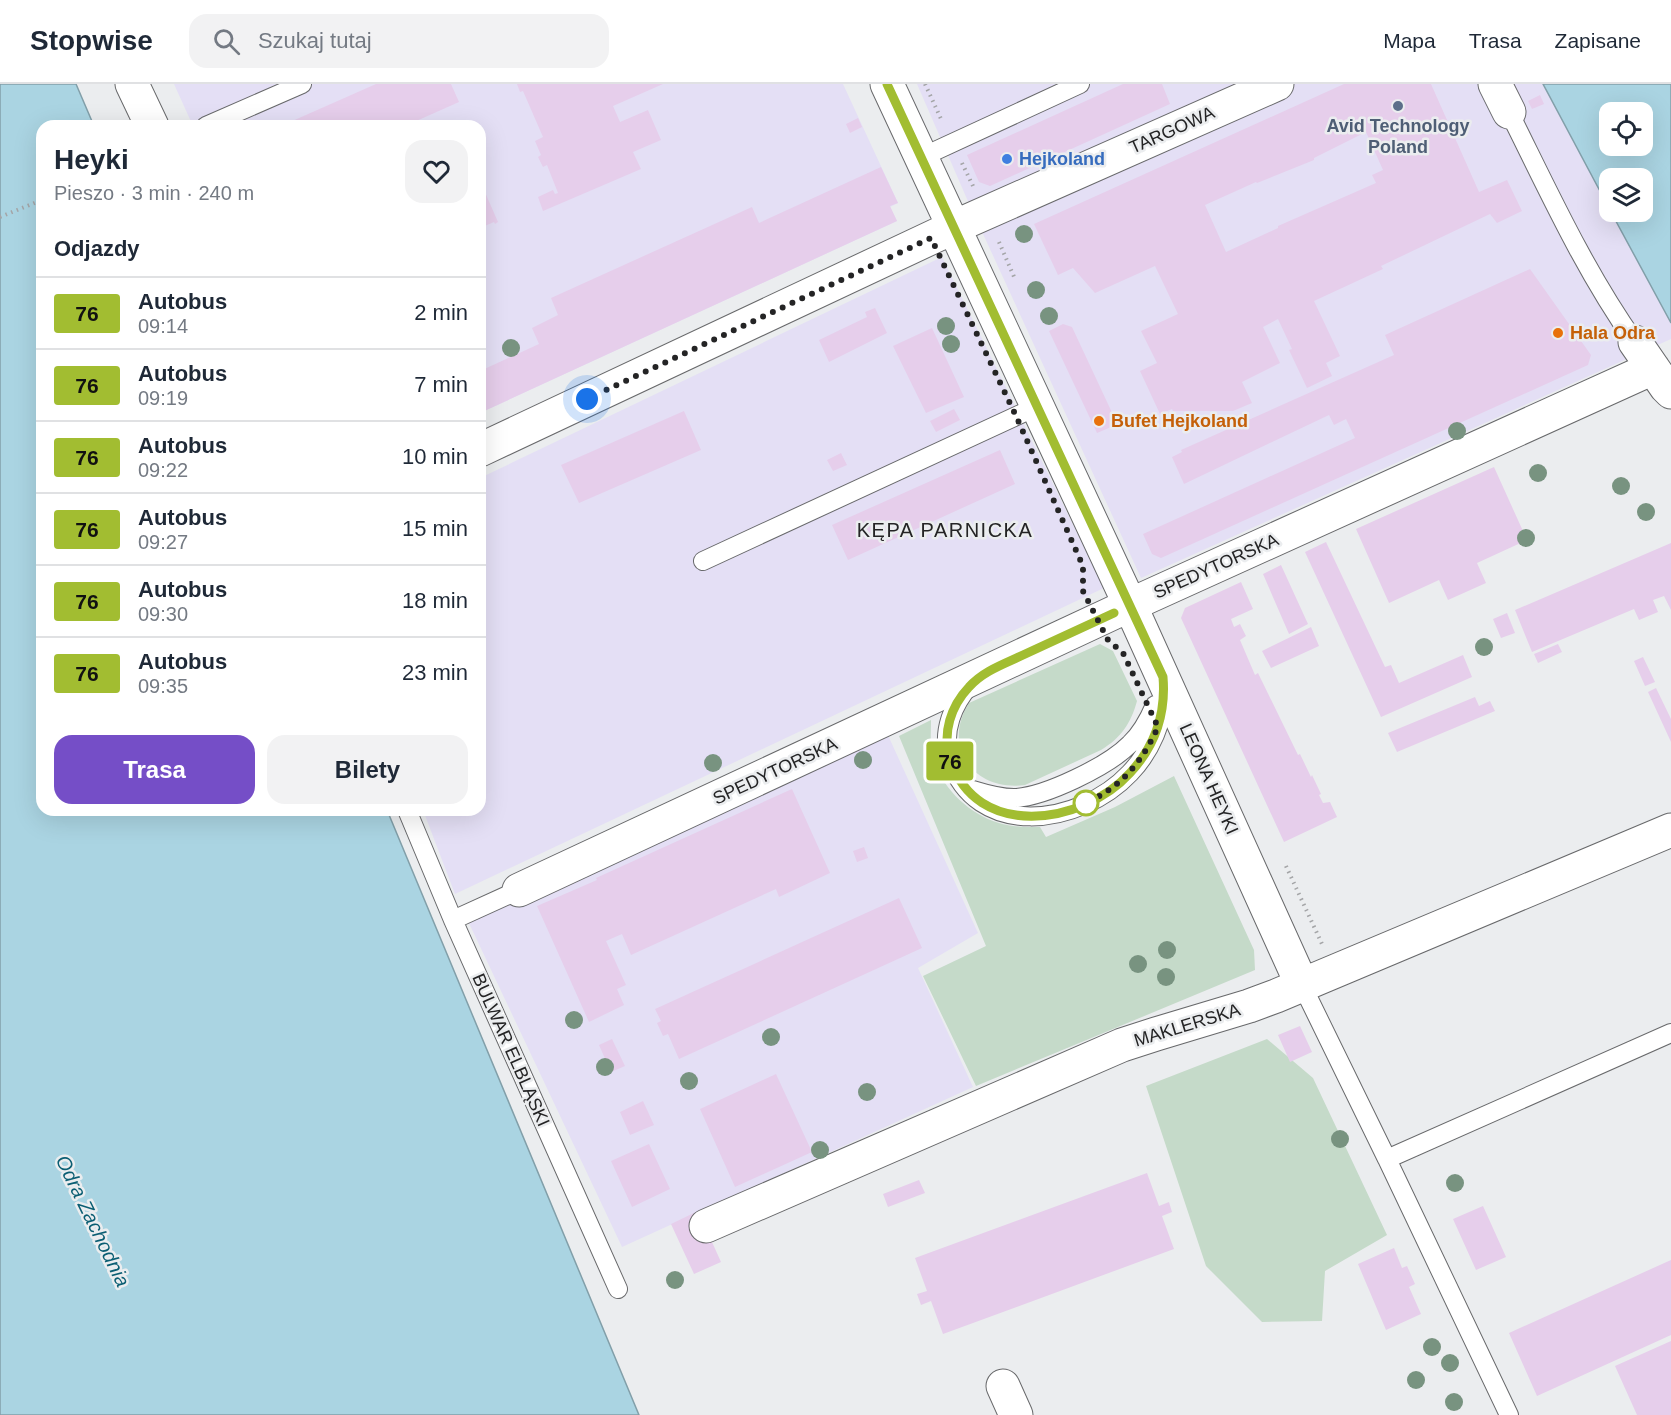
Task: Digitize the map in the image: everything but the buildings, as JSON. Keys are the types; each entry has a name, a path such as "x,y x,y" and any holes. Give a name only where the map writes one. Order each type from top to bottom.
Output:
{"street":[{"path":"132,84 149,120"},
{"name":"LEONA HEYKI","path":"887,84 1130,605 1302,985"},
{"name":"TARGOWA","path":"486,447 954,227 1277,84"},
{"name":"SPEDYTORSKA","path":"519,890 1130,605 1653,367"},
{"name":"MAKLERSKA","path":"706,1226 1122,1045 1249,1006 1671,830"},
{"path":"1003,1386 1016,1415"}],"lane":[{"path":"220,120 302,84"},
{"path":"922,157 1080,84"},
{"path":"1502,98 1576,246 1653,367"},
{"path":"703,561 1038,406"},
{"path":"991,670 968,687 952,712 948,724 948,752 956,775 973,796 985,805 1010,815 1024,817 1053,814 1095,799 1107,793 1130,774 1146,753 1158,727 1164,693 1163,677"},
{"path":"963,785 993,796 1014,798 1027,796 1059,785 1109,760 1121,752 1143,730 1155,705 1163,677"},
{"name":"BULWAR ELBLĄSKI","path":"410,816 453,920 618,1289"},
{"name":"SPEDYTORSKA","path":"453,920 519,890"},
{"path":"1302,985 1388,1158 1509,1415"},
{"path":"1388,1158 1671,1033"}],"path":[{"path":"925,84 952,143"},
{"path":"0,217 36,202"}],"shaded area":[{"path":"174,84 843,84 898,203 890,207 897,221 486,410 486,120 190,120"},
{"path":"917,84 1543,84 1599,189 1599,222 1617,222 1671,323 1671,339 1141,578 967,199"},
{"path":"942,257 1104,588 455,894 425,816 486,816 486,475"},
{"path":"887,733 978,933 918,968 973,1087 622,1247 468,921"}],"green space":[{"path":"1100,644 1113,651 1137,701 1132,716 1120,735 1101,750 1025,785 1007,785 977,774 967,763 961,750 959,735 961,719 969,703"},
{"path":"931,720 931,748 935,764 956,796 987,819 1009,825 1040,827 1046,837 1115,807 1174,776 1254,950 1255,970 976,1086 923,976 986,946 899,736"},
{"path":"1267,1039 1313,1078 1387,1235 1325,1271 1322,1321 1262,1322 1206,1266 1146,1086"}],"water":[{"name":"Odra Zachodnia","path":"0,84 76,84 91,120 36,120 36,816 389,816 639,1415 0,1415"},
{"path":"1543,84 1671,84 1671,323 1616,222 1653,222 1653,168 1599,168 1599,189"}],"bus line":[{"name":"76","path":"887,84 1163,677 1163,709 1153,739 1146,753 1130,774 1107,793 1066,811 1039,817 1010,815 985,805 973,796 956,775 948,752 948,724 952,712 968,687 991,670 1114,613"}],"place":[{"name":"Avid Technology Poland","path":"1398,106"},
{"name":"Hejkoland","path":"1007,159"},
{"name":"Hala Odra","path":"1558,333"},
{"name":"Bufet Hejkoland","path":"1099,421"}],"district":[{"name":"KĘPA PARNICKA","path":"945,530"}],"route":[{"path":"587,399 931,238 1016,416 1083,566 1083,591 1108,640 1123,653 1158,727 1146,753 1130,774 1107,793 1079,806 1086,803"}]}
